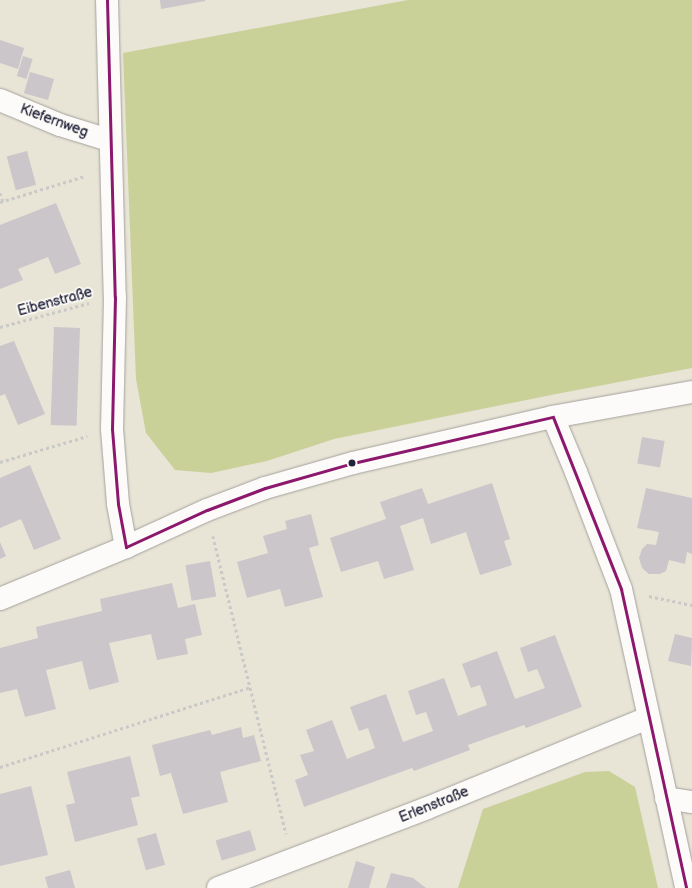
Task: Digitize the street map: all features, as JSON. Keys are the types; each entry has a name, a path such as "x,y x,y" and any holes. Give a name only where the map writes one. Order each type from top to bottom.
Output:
{"street":[{"path":"107,0 109,140 115,297 112,428 118,504 126,547"},
{"name":"Kiefernweg","path":"0,100 60,125 109,140"},
{"path":"0,599 126,547 207,510 265,488 353,463 553,417 692,392"},
{"path":"553,417 621,589 686,888"},
{"name":"Erlenstraße","path":"218,888 425,809 648,718"},
{"path":"666,798 692,802"}],"path":[{"path":"0,193 1,201 110,169"},
{"name":"Eibenstraße","path":"0,327 35,316 115,297"},
{"path":"0,462 112,428"},
{"path":"207,510 282,818"},
{"path":"621,589 692,605"},
{"path":"0,768 250,688"}],"green space":[{"path":"408,0 692,0 692,368 334,439 267,461 211,473 175,470 146,433 136,379 123,53"},
{"path":"609,771 635,787 658,888 458,888 483,809 585,772"}],"building":[{"path":"160,0 205,0 205,1 161,9"},
{"path":"0,40 24,48 18,69 0,63"},
{"path":"23,56 33,59 26,79 17,76"},
{"path":"30,72 54,79 48,100 24,93"},
{"path":"27,151 36,185 16,190 7,156"},
{"path":"56,203 81,264 55,274 48,257 18,269 23,280 0,289 0,225"},
{"path":"54,327 80,328 77,426 51,425"},
{"path":"14,341 45,414 18,425 5,394 0,396 0,346"},
{"path":"642,437 665,441 660,468 637,464"},
{"path":"30,465 61,539 34,550 21,519 0,528 0,478"},
{"path":"492,483 510,539 504,541 512,565 480,575 466,532 431,544 423,518 400,526 414,570 384,579 378,561 341,572 330,538 386,519 380,502 422,488 428,504"},
{"path":"646,488 692,498 692,554 687,552 685,564 669,560 666,571 660,574 649,574 642,568 639,558 642,549 647,544 656,545 659,532 637,528"},
{"path":"311,514 319,545 309,548 323,597 285,607 280,589 247,598 237,562 268,553 263,536 287,529 285,521"},
{"path":"0,542 6,556 0,559"},
{"path":"210,561 216,596 192,601 185,565"},
{"path":"172,583 178,608 195,604 202,635 185,639 188,654 157,660 151,634 109,643 119,682 89,690 82,661 46,670 56,709 25,717 17,689 0,693 0,648 38,638 36,627 102,611 100,599"},
{"path":"675,634 692,638 691,666 668,661"},
{"path":"555,635 582,707 526,728 524,725 468,745 470,750 414,771 412,768 304,807 295,780 308,775 300,755 314,751 306,730 332,720 347,759 375,748 368,728 359,731 350,707 386,694 403,742 433,731 426,712 416,715 408,691 444,678 458,716 487,705 480,685 471,688 462,664 497,651 515,699 545,688 537,669 528,672 520,648"},
{"path":"241,727 243,738 254,735 261,761 220,772 228,802 183,814 171,773 160,776 152,745 210,730 212,735"},
{"path":"130,756 140,796 131,798 138,825 75,842 66,805 75,803 67,772"},
{"path":"31,786 48,855 0,866 0,794"},
{"path":"250,830 256,850 222,861 216,841"},
{"path":"156,833 165,865 146,870 137,839"},
{"path":"356,861 375,867 369,888 348,888"},
{"path":"70,870 75,888 48,888 45,877"},
{"path":"391,873 413,878 426,888 386,888"}],"transit line":[{"path":"107,0 115,297 112,429 118,504 126,547 207,510 265,488 353,463 553,417 621,589 686,888"}]}
